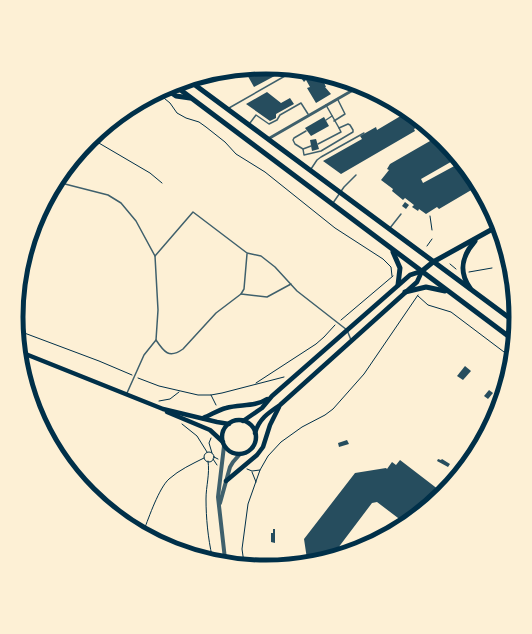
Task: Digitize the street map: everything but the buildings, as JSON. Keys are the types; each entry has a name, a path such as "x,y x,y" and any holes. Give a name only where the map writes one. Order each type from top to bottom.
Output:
{"main road":[{"path":"195,85 509,318"},
{"path":"180,90 508,336"},
{"path":"171,93 176,96 191,98"},
{"path":"243,421 262,408 272,396 410,275 422,271 433,262 493,229"},
{"path":"472,290 464,276 463,268 466,254 476,238"},
{"path":"393,251 400,268 398,285"},
{"path":"26,354 163,409 210,430 218,436 229,451 240,454 250,448 260,422 266,415 280,405 418,281 422,271"},
{"path":"406,292 426,287 448,292"},
{"path":"202,418 228,407 258,404 272,396"},
{"path":"226,481 257,456 263,447 270,425 280,405"},
{"path":"163,409 229,424"},
{"path":"223,444 224,432 229,424 235,421 243,421 250,425 255,433"}],"street":[{"path":"268,139 353,90"},
{"path":"223,444 219,505 220,526 225,556"},
{"path":"219,505 232,464 240,454"}],"lane":[{"path":"228,109 286,75"},
{"path":"348,88 350,92"},
{"path":"334,120 345,114 337,99"},
{"path":"248,124 256,115 269,124 277,120 280,115 301,103 309,116"},
{"path":"318,144 341,132 326,105"},
{"path":"326,120 332,116"},
{"path":"306,131 293,140 295,144 303,149 304,155 321,150 352,134 353,130 348,124 338,128"},
{"path":"310,170 321,157 364,134"},
{"path":"303,149 311,146"},
{"path":"332,204 340,192 356,175"},
{"path":"63,184 108,195 121,202 136,221 155,256 158,310 156,340 144,355 126,394"},
{"path":"155,256 193,212 247,253 261,256 275,267 291,284 347,330 351,341"},
{"path":"389,229 402,214"},
{"path":"156,340 164,351 170,354 177,353 183,349 216,313 241,294 244,289 247,253"},
{"path":"241,294 267,297 291,284"}],"path":[{"path":"162,97 170,103 177,113 186,118 199,122 206,127 225,142 236,154 265,172 335,228 383,259 391,267 392,276 316,344 256,384"},
{"path":"170,103 173,99"},
{"path":"97,142 150,172 162,183"},
{"path":"430,216 432,230"},
{"path":"427,246 432,239"},
{"path":"450,264 460,271"},
{"path":"466,273 492,268"},
{"path":"243,559 242,549 248,504 260,470 268,456 281,442 302,427 333,409 364,374 418,296 428,305 451,312 506,354"},
{"path":"24,333 99,361 134,377 160,386 198,395 211,395 286,376"},
{"path":"158,401 170,399 179,391"},
{"path":"211,395 217,408"},
{"path":"177,421 196,436 206,452 212,453"},
{"path":"212,435 210,443 214,458"},
{"path":"145,528 155,503 168,480 188,466 204,458 204,454 206,452"},
{"path":"204,458 208,461 209,476 207,484 206,513 212,554"},
{"path":"208,461 211,461 214,458 220,459"},
{"path":"246,469 252,471 260,470"},
{"path":"252,471 256,482"}]}
